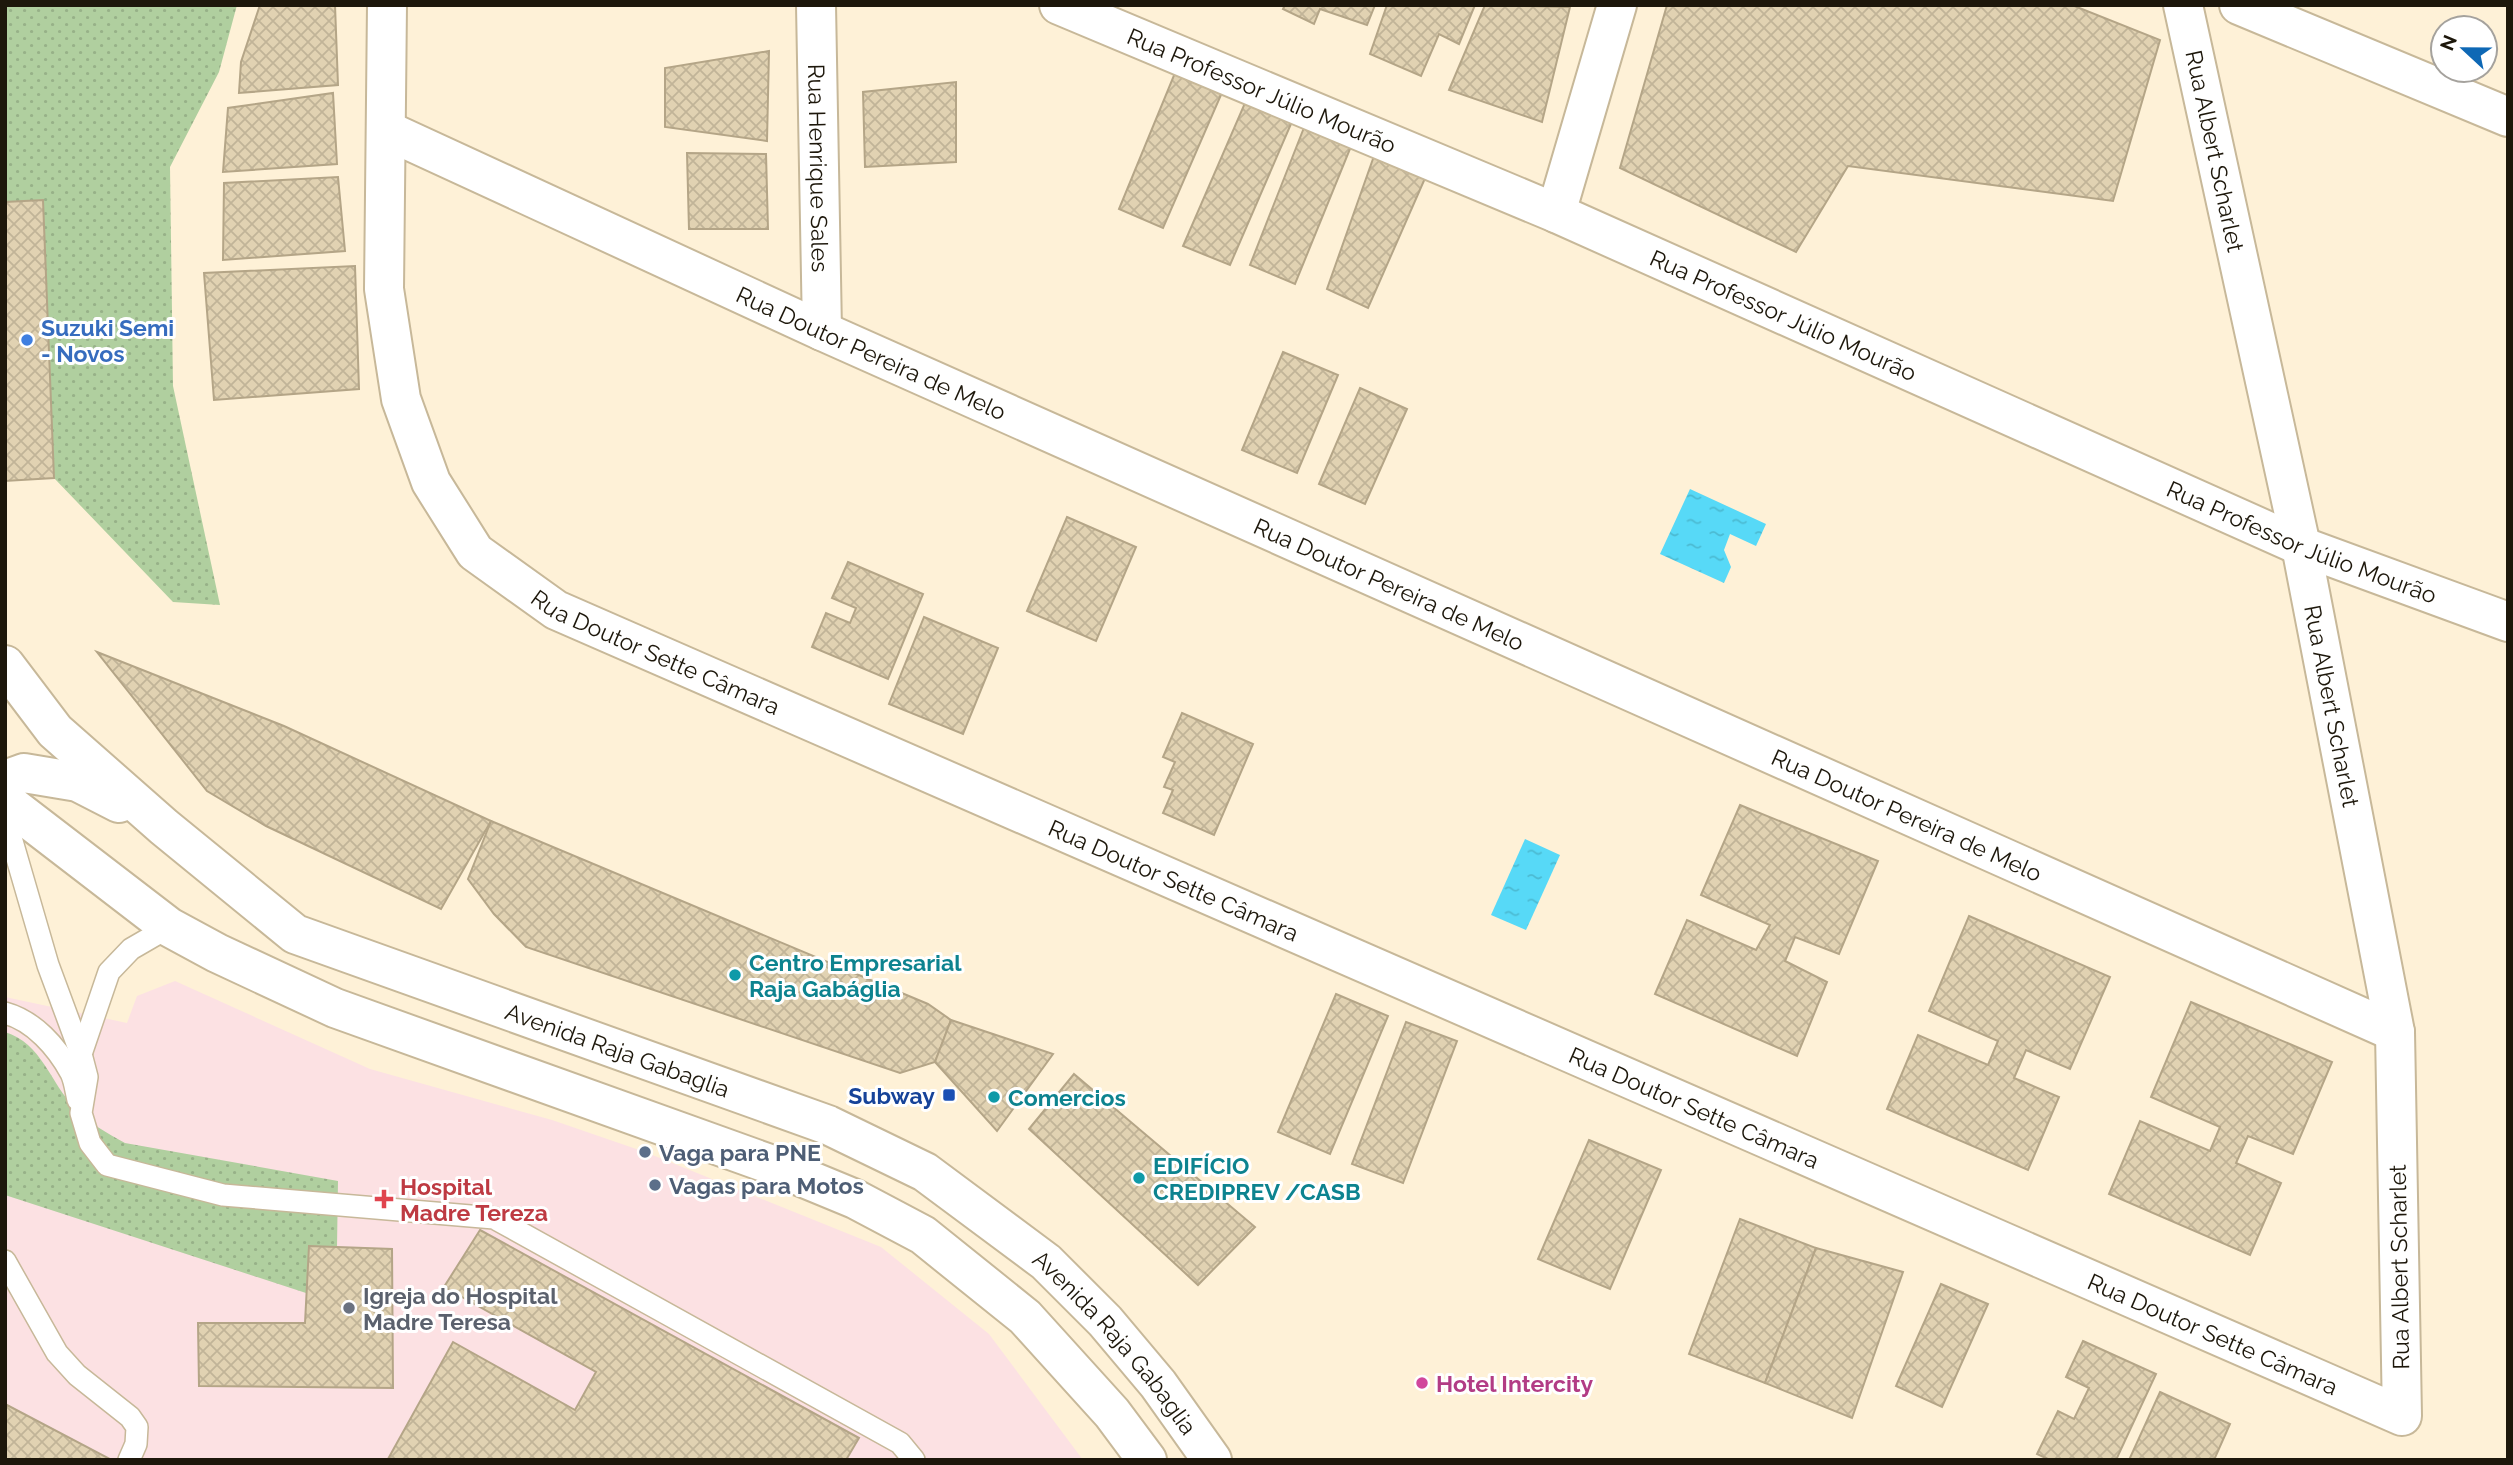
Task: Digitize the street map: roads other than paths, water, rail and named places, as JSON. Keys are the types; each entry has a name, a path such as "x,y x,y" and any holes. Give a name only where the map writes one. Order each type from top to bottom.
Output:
{"street":[{"name":"Rua Doutor Sette Câmara","path":"387,5 384,289 401,399 431,482 475,552 556,610 2402,1416"},
{"name":"Rua Henrique Sales","path":"816,5 822,331"},
{"name":"Rua Professor Júlio Mourão","path":"1059,5 1556,213 2301,546 2508,622"},
{"path":"1556,213 1617,5"},
{"name":"Rua Albert Scharlet","path":"2183,5 2301,546 2395,1032 2402,1416"},
{"path":"2239,5 2508,117"},
{"name":"Rua Doutor Pereira de Melo","path":"386,130 822,331 2395,1032"},
{"name":"Avenida Raja Gabaglia","path":"5,665 55,731 164,827 295,934 828,1125 925,1172 1046,1262 1105,1321 1158,1384 1212,1460"},
{"path":"5,779 24,773 78,782 164,827"},
{"name":"Avenida Raja Gabaglia","path":"5,801 169,927 217,953 335,1008 775,1166 855,1199 923,1235 1025,1317 1112,1413 1147,1460"}],"lane":[{"path":"5,817 48,965 87,1077 81,1113"},
{"path":"81,1054 109,972 131,949 169,927"},
{"path":"5,1013 36,1028 72,1075 90,1143 107,1165 223,1195 494,1218 900,1443 914,1460"},
{"path":"5,1261 57,1353 77,1375 131,1417 137,1427 136,1444 129,1460"}],"water":[{"path":"1690,489 1766,524 1756,546 1730,534 1724,550 1731,567 1724,583 1660,554"},
{"path":"1525,839 1560,855 1526,930 1491,915"}],"place":[{"name":"Suzuki Semi - Novos","path":"27,340"},
{"name":"Centro Empresarial Raja Gabáglia","path":"735,975"},
{"name":"Subway","path":"949,1095"},
{"name":"Comercios","path":"994,1097"},
{"name":"Vaga para PNE","path":"645,1152"},
{"name":"EDIFÍCIO CREDIPREV /CASB","path":"1139,1178"},
{"name":"Vagas para Motos","path":"655,1185"},
{"name":"Hospital Madre Tereza","path":"384,1199"},
{"name":"Igreja do Hospital Madre Teresa","path":"349,1308"},
{"name":"Hotel Intercity","path":"1422,1383"}]}
